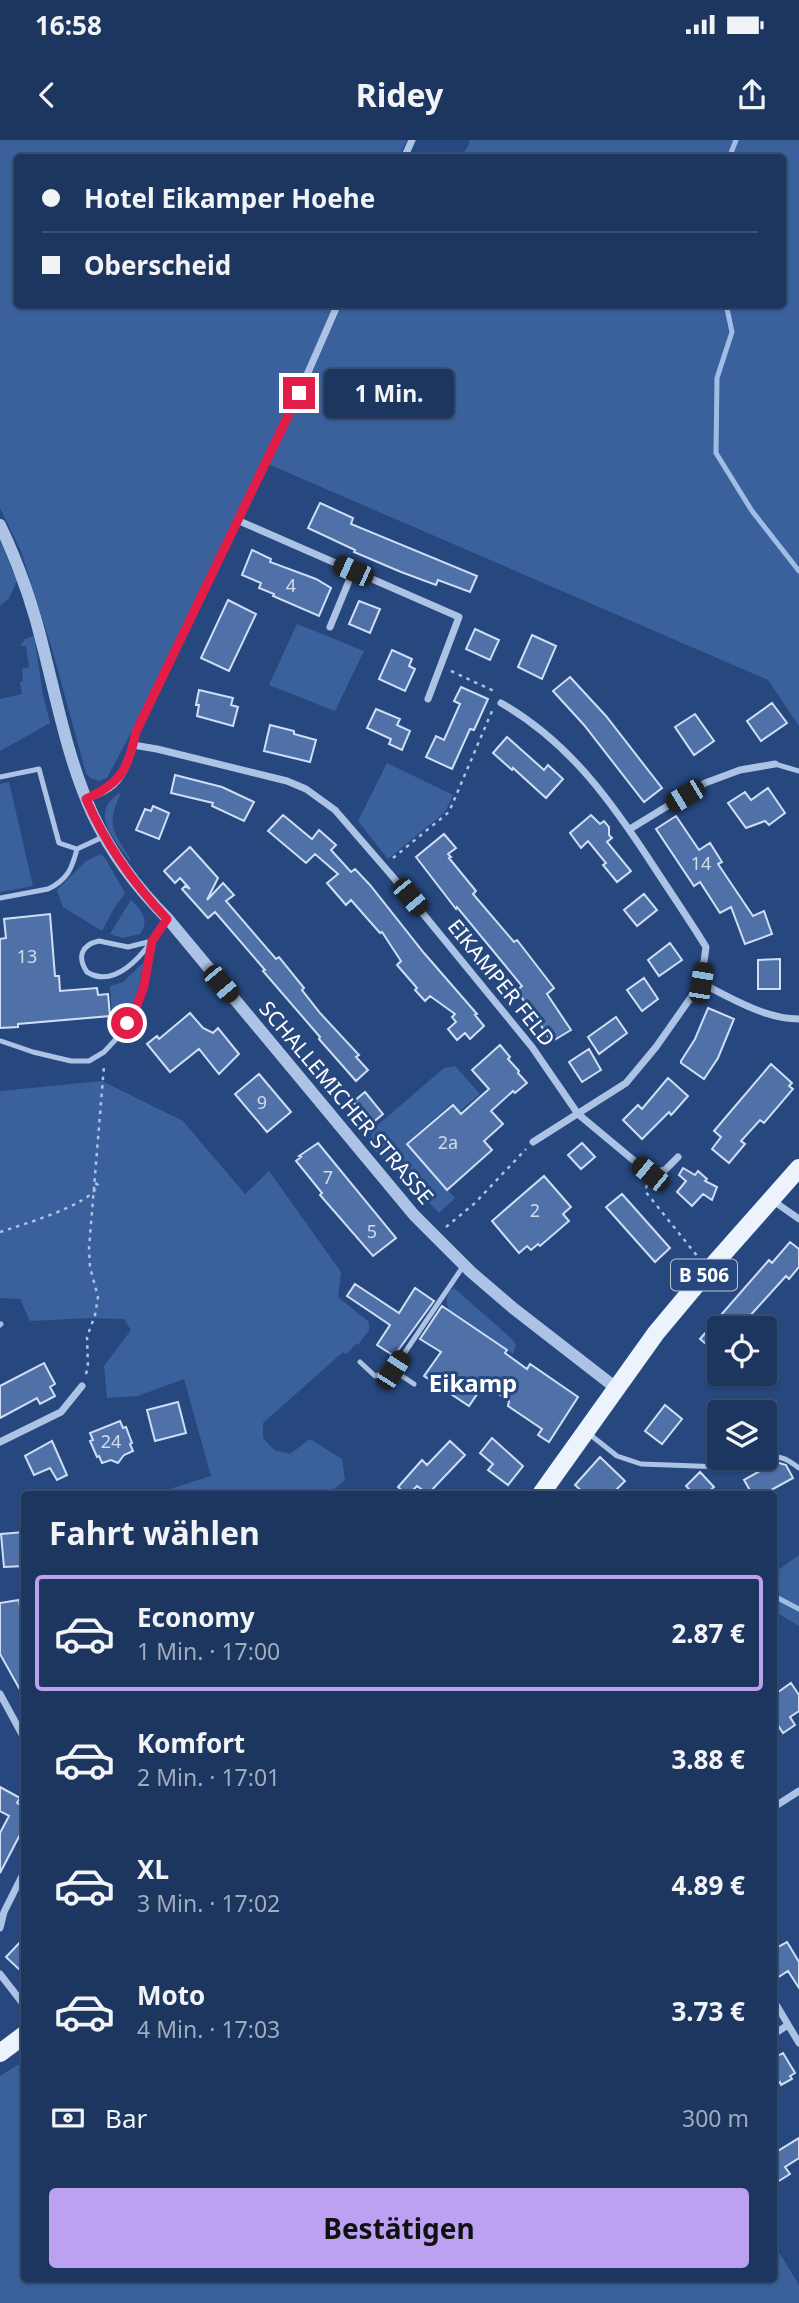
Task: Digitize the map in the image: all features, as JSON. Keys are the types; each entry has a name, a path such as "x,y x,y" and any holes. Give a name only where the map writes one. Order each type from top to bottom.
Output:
{"main road":[{"name":"B 506","path":"543,1491 682,1300 799,1168"},
{"path":"0,2053 21,2037"}],"street":[{"path":"86,799 114,784 121,774 136,732 299,393 336,308"},
{"path":"237,520 459,617 428,699"},
{"name":"SCHALLEMICHER STRASSE","path":"0,524 34,615 54,698 86,799 104,836 139,889 167,919 375,1170 435,1236 513,1308 616,1388"},
{"path":"330,627 353,571"},
{"path":"499,702 545,732 598,787 630,829 706,947 701,983 656,1047 626,1083 533,1142"},
{"name":"EIKAMPER FELD","path":"133,745 272,776 306,789 335,810 532,1047 578,1114 650,1174"},
{"path":"630,829 705,783 740,770 775,764"},
{"path":"701,983 773,1015 784,1019 799,1019"},
{"path":"650,1174 665,1170 678,1157"},
{"path":"772,1199 799,1219"},
{"path":"0,1442 61,1412 82,1386"},
{"path":"0,1694 21,1732"},
{"path":"777,1805 799,1791"},
{"path":"0,1928 4,1912 21,1878"},
{"path":"0,1974 21,2001"},
{"path":"777,2006 799,2043"},
{"path":"777,2032 788,2025"}],"lane":[{"path":"775,764 799,771"},
{"path":"0,777 39,769 60,843 77,849 104,836"},
{"path":"0,898 55,886 71,871 77,849"},
{"path":"152,941 128,947 99,941 91,943 82,951 83,966 94,977 110,976 136,961 152,941 167,919"},
{"path":"1,1041 71,1061 89,1061 104,1052 118,1037 141,998 152,941"},
{"path":"360,1362 375,1376 393,1370 464,1265"},
{"path":"393,1370 414,1384"},
{"path":"586,1431 617,1456 641,1464 707,1466"},
{"path":"777,1455 799,1468"}],"path":[{"path":"383,867 449,811 499,702 500,694 441,666"},
{"path":"0,1232 55,1213 93,1193 98,1187 94,1182 104,1052"},
{"path":"435,1236 475,1203 533,1142"},
{"path":"650,1174 645,1191 699,1259 676,1272"},
{"path":"82,1386 88,1367 88,1337 98,1297 90,1267 89,1248 93,1193"}],"shaded area":[{"path":"0,140 407,140 400,154 14,154 14,308 333,308 293,398 107,778 99,781 90,778 86,773 52,649 21,551 0,508"},
{"path":"470,140 799,140 799,726 768,680 268,464 290,422 341,308 786,308 786,154 462,154"},
{"path":"0,541 17,581 9,598 0,606"},
{"path":"297,624 364,651 335,711 269,685"},
{"path":"34,636 50,723 0,751 0,699 22,694 22,669 29,667 26,646 20,646 25,639"},
{"path":"387,763 453,795 445,812 388,859 358,821"},
{"path":"9,782 33,886 0,892 0,784"},
{"path":"121,792 114,813 113,828 130,861 111,834 105,817 111,800"},
{"path":"100,854 125,893 102,931 63,907 57,890 85,862"},
{"path":"131,900 143,916 144,924 140,934 123,938 110,934"},
{"path":"144,962 136,1001 114,1037 110,986 123,982"},
{"path":"455,1066 480,1094 459,1112 452,1103 406,1143 455,1198 439,1213 402,1174 370,1146 372,1130 444,1068"},
{"path":"102,1081 183,1121 245,1194 269,1171 341,1272 338,1297 369,1322 369,1330 358,1345 346,1354 343,1352 263,1423 263,1438 274,1450 290,1454 310,1439 342,1459 345,1480 332,1491 164,1491 211,1476 184,1379 138,1396 107,1398 104,1366 131,1330 124,1319 30,1321 20,1299 0,1298 0,1091"},
{"path":"454,1288 512,1339 516,1345 513,1354 450,1312 447,1299"},
{"path":"799,1555 799,1626 777,1613 777,1571"},
{"path":"21,2063 21,2282 777,2282 777,2249 799,2285 799,2303 0,2303 0,2076"}],"building":[{"path":"320,503 353,518 351,524 477,576 470,592 438,580 436,585 401,572 308,528"},
{"path":"252,550 271,559 270,562 316,579 331,588 319,616 273,596 274,594 259,588 261,583 242,575"},
{"path":"228,600 256,614 229,671 201,658"},
{"path":"359,601 380,609 370,633 349,624"},
{"path":"475,629 499,640 490,660 466,649"},
{"path":"532,635 556,646 542,679 518,667"},
{"path":"392,650 412,659 409,666 415,669 405,691 379,679"},
{"path":"570,677 606,716 662,788 644,802 584,725 553,691"},
{"path":"461,687 488,699 474,730 470,729 452,769 426,757 436,736 444,740 460,704 454,701"},
{"path":"199,690 233,698 231,705 238,707 233,726 197,716"},
{"path":"772,703 787,723 761,741 747,721"},
{"path":"376,709 400,719 397,725 410,731 402,750 389,744 391,739 367,728"},
{"path":"695,714 714,741 694,755 675,727"},
{"path":"270,725 316,740 310,762 264,751"},
{"path":"507,737 544,770 548,765 563,779 546,798 493,753"},
{"path":"175,775 222,787 254,802 244,821 212,806 213,803 171,793"},
{"path":"768,788 785,813 769,825 765,821 746,828 728,803 745,792 751,800"},
{"path":"153,806 169,813 159,839 136,830 145,809 151,811"},
{"path":"283,815 312,839 319,830 336,845 331,850 351,872 355,869 370,885 477,1014 475,1015 484,1026 470,1039 465,1033 457,1040 448,1029 456,1022 452,1017 455,1014 430,996 425,1001 397,965 401,961 382,932 380,933 351,900 346,905 327,883 338,874 315,854 306,863 268,831"},
{"path":"591,815 600,824 604,821 609,827 609,835 612,838 607,842 631,871 617,882 588,841 581,848 570,833"},
{"path":"676,816 699,850 710,843 722,862 718,864 753,916 764,911 772,934 745,944 731,907 720,913 700,882 694,886 656,829"},
{"path":"444,834 456,848 448,854 451,857 449,858 476,891 473,894 514,942 517,940 554,988 547,994 571,1030 551,1042 540,1024 542,1023 516,991 522,986 457,907 456,909 416,857"},
{"path":"190,847 218,878 207,900 223,883 234,895 226,901 276,959 279,957 320,1013 359,1055 356,1057 368,1070 356,1081 215,912 208,918 182,889 185,886 190,889 180,878 175,883 164,871"},
{"path":"644,894 657,910 637,926 624,910"},
{"path":"50,914 55,976 59,976 60,991 97,988 98,995 108,994 110,1016 0,1028 0,939 6,938 4,919"},
{"path":"670,943 682,960 659,976 648,960"},
{"path":"780,959 780,989 758,989 758,960"},
{"path":"644,978 658,999 642,1011 627,990"},
{"path":"708,1008 734,1019 718,1058 704,1079 681,1061 695,1039"},
{"path":"190,1013 203,1028 213,1033 218,1028 239,1054 219,1074 199,1049 170,1072 147,1044 157,1036 159,1039"},
{"path":"616,1017 627,1033 599,1054 588,1037"},
{"path":"500,1045 527,1083 515,1093 513,1091 491,1111 503,1124 484,1141 492,1150 447,1190 407,1144 453,1105 461,1114 489,1089 472,1070"},
{"path":"589,1049 601,1070 582,1082 569,1062"},
{"path":"771,1064 792,1083 789,1086 793,1089 764,1123 760,1120 741,1141 745,1144 729,1163 712,1149 721,1137 714,1131"},
{"path":"259,1074 291,1112 267,1132 235,1094"},
{"path":"668,1078 688,1096 671,1115 669,1112 642,1139 623,1120 638,1105 642,1109"},
{"path":"365,1092 383,1114 371,1124 353,1102"},
{"path":"318,1143 396,1238 373,1256 320,1195 322,1193 296,1161"},
{"path":"582,1143 595,1157 581,1169 568,1155"},
{"path":"683,1168 695,1175 698,1171 707,1179 705,1181 717,1187 712,1200 703,1194 692,1206 677,1192 686,1181 679,1175"},
{"path":"544,1176 571,1207 563,1214 569,1221 540,1246 538,1244 531,1250 527,1246 519,1253 492,1221"},
{"path":"622,1194 670,1248 655,1262 606,1207"},
{"path":"790,1242 799,1249 799,1267 789,1279 786,1276 750,1316 720,1316 769,1260 772,1263"},
{"path":"355,1284 399,1313 415,1288 434,1301 394,1356 377,1345 390,1325 347,1296"},
{"path":"442,1306 507,1350 505,1353 527,1369 530,1364 578,1397 549,1442 538,1435 542,1429 508,1406 509,1401 484,1384 469,1406 424,1376 441,1352 420,1339"},
{"path":"707,1331 707,1345 700,1339"},
{"path":"44,1363 55,1384 50,1387 55,1396 40,1404 37,1398 0,1418 0,1386"},
{"path":"178,1402 186,1433 155,1441 147,1410"},
{"path":"665,1405 682,1419 662,1444 645,1431"},
{"path":"120,1421 123,1428 126,1427 133,1451 124,1455 118,1463 111,1460 102,1463 90,1441 93,1440 90,1433"},
{"path":"492,1438 523,1466 508,1485 488,1470 493,1464 480,1453"},
{"path":"52,1441 67,1475 57,1480 50,1468 34,1475 25,1456"},
{"path":"450,1441 465,1455 431,1491 424,1491 417,1486 412,1491 403,1491 398,1487 422,1460 427,1465"},
{"path":"600,1457 625,1481 615,1491 582,1491 575,1485"},
{"path":"777,1462 786,1465 793,1478 769,1491 750,1491 744,1480 762,1470 777,1470"},
{"path":"700,1472 714,1487 709,1491 691,1491 686,1486"},
{"path":"21,1532 21,1566 4,1567 1,1534"},
{"path":"19,1600 21,1692 0,1654 0,1603"},
{"path":"791,1683 799,1695 799,1711 790,1717 795,1725 783,1733 777,1724 777,1693"},
{"path":"0,1787 20,1798 17,1803 21,1805 21,1833 0,1873 0,1833 9,1816 0,1811"},
{"path":"21,1941 21,1971 6,1957"},
{"path":"787,1942 799,1962 799,1988 788,1971 777,1978 777,1947"},
{"path":"783,2053 795,2073 790,2076 792,2079 781,2085 780,2082 777,2084 777,2056"},
{"path":"799,2138 799,2158 785,2167 790,2174 777,2182 777,2151"}],"waterway":[{"path":"731,154 736,140"},
{"path":"727,308 732,332 717,378 716,453 752,511 799,571"},
{"path":"777,1598 799,1609"}],"district":[{"name":"Eikamp","path":"473,1384"}],"route":[{"path":"127,1023 141,998 152,941 167,919 139,889 116,858 86,799 114,784 121,774 136,732 299,393"}]}
